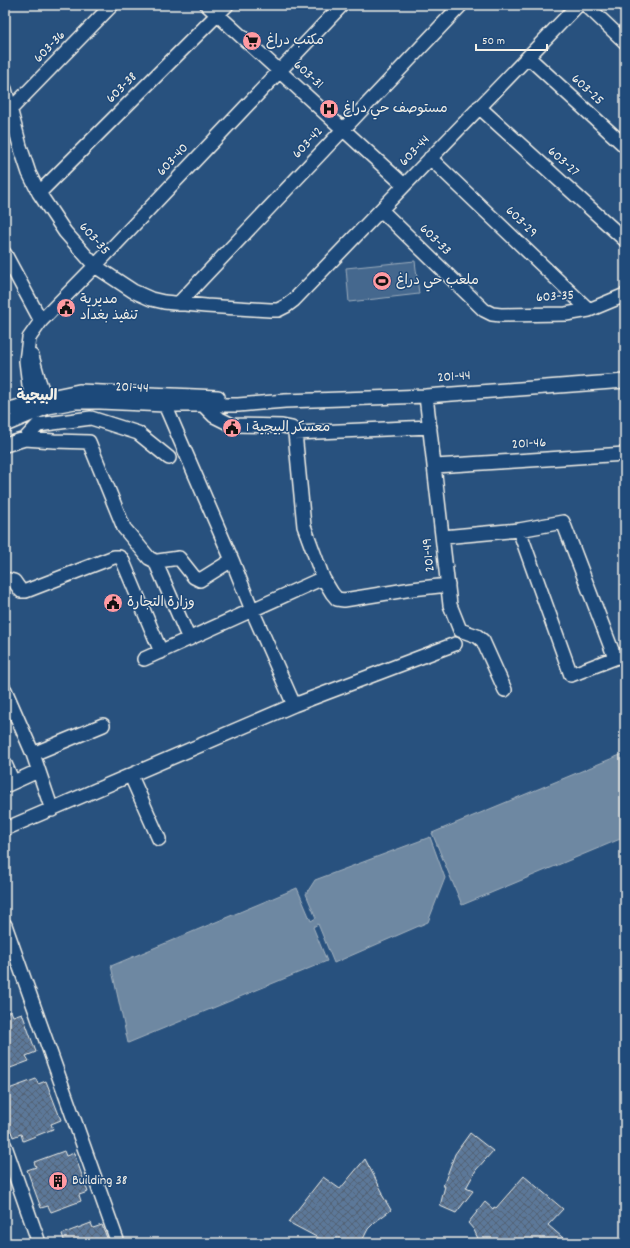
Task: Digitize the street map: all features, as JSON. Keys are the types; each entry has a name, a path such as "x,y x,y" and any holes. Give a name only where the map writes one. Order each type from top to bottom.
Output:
{"street":[{"name":"603-36","path":"10,110 112,5"},
{"name":"603-31","path":"207,5 404,185"},
{"name":"603-38","path":"39,193 228,5"},
{"name":"603-40","path":"41,404 29,385 26,361 29,338 41,320 342,5"},
{"name":"603-42","path":"178,304 461,5"},
{"name":"603-44","path":"270,310 278,310 294,300 578,5"},
{"path":"586,5 625,42"},
{"name":"603-25","path":"528,57 625,146"},
{"name":"603-35","path":"5,89 20,146 39,193 65,232 94,266 141,295 151,299 178,304 270,310"},
{"name":"603-27","path":"479,107 625,240"},
{"name":"603-29","path":"430,158 590,310"},
{"name":"603-33","path":"381,210 484,310"},
{"path":"5,254 41,320"},
{"name":"603-35","path":"484,310 492,314 501,315 566,314 590,310 625,295"},
{"name":"201-44","path":"5,410 41,404 75,402 165,406 244,405 285,401 426,396 625,381"},
{"name":"201-44","path":"5,425 41,404 79,391 285,401"},
{"name":"201-49","path":"426,396 450,605 460,630 477,636 483,641 505,690"},
{"path":"203,405 214,416 232,425 282,426 292,428 295,433 304,526 323,578 337,599 344,600 448,585"},
{"path":"165,406 294,705"},
{"path":"25,438 38,425 91,418 138,433 168,458"},
{"path":"295,433 430,427"},
{"path":"5,445 25,438 89,442 124,528 148,558 155,561 179,558 194,577 200,580 232,560"},
{"name":"201-46","path":"434,466 625,454"},
{"path":"443,537 519,530 563,522 620,656 571,675 519,530"},
{"path":"5,579 14,581 21,591 26,591 114,557 119,557 122,559 161,652"},
{"path":"155,561 189,639"},
{"path":"144,659 323,578"},
{"path":"5,829 294,705 455,644"},
{"path":"5,690 33,754 52,810"},
{"path":"33,754 103,725"},
{"path":"5,764 9,784 38,770"},
{"path":"131,776 160,839"},
{"path":"5,925 118,1243"},
{"path":"5,1146 40,1243"}],"shaded area":[{"name":"ملعب حي دراغ","path":"415,261 419,294 349,302 346,268"},
{"path":"625,753 625,837 462,905 432,833"},
{"path":"430,837 445,878 428,922 334,963 318,924 313,927 327,961 128,1043 111,966 297,888 311,921 316,918 306,894 315,880"}],"building":[{"path":"11,1011 13,1016 22,1013 36,1052 26,1056 29,1061 5,1070 5,1013"},
{"path":"36,1079 38,1084 46,1081 61,1120 51,1124 53,1129 23,1141 21,1134 13,1137 5,1114 5,1097 8,1095 6,1090"},
{"path":"470,1133 493,1151 476,1170 466,1188 473,1191 456,1213 440,1206 445,1186 443,1186 455,1154"},
{"name":"Building 38","path":"64,1151 66,1156 74,1153 88,1192 79,1195 81,1201 51,1212 48,1206 41,1208 27,1170 36,1167 34,1162"},
{"path":"365,1159 391,1210 368,1229 361,1243 324,1243 324,1241 288,1222 323,1177 340,1189"},
{"path":"524,1176 563,1209 548,1225 569,1243 480,1243 474,1230 468,1223 485,1202 493,1209 494,1207 496,1208"},
{"path":"91,1223 93,1228 102,1225 109,1243 65,1243 62,1234"}],"place":[{"name":"مكتب دراغ","path":"252,41"},
{"name":"مستوصف حي دراغ","path":"329,109"},
{"name":"ملعب حي دراغ","path":"382,281"},
{"name":"مديرية تنفيذ بغداد","path":"66,308"},
{"name":"معسكر البيجية 1","path":"232,428"},
{"name":"وزارة التجارة","path":"113,603"},
{"name":"Building 38","path":"58,1181"}],"district":[{"name":"البيجية","path":"37,397"}]}
